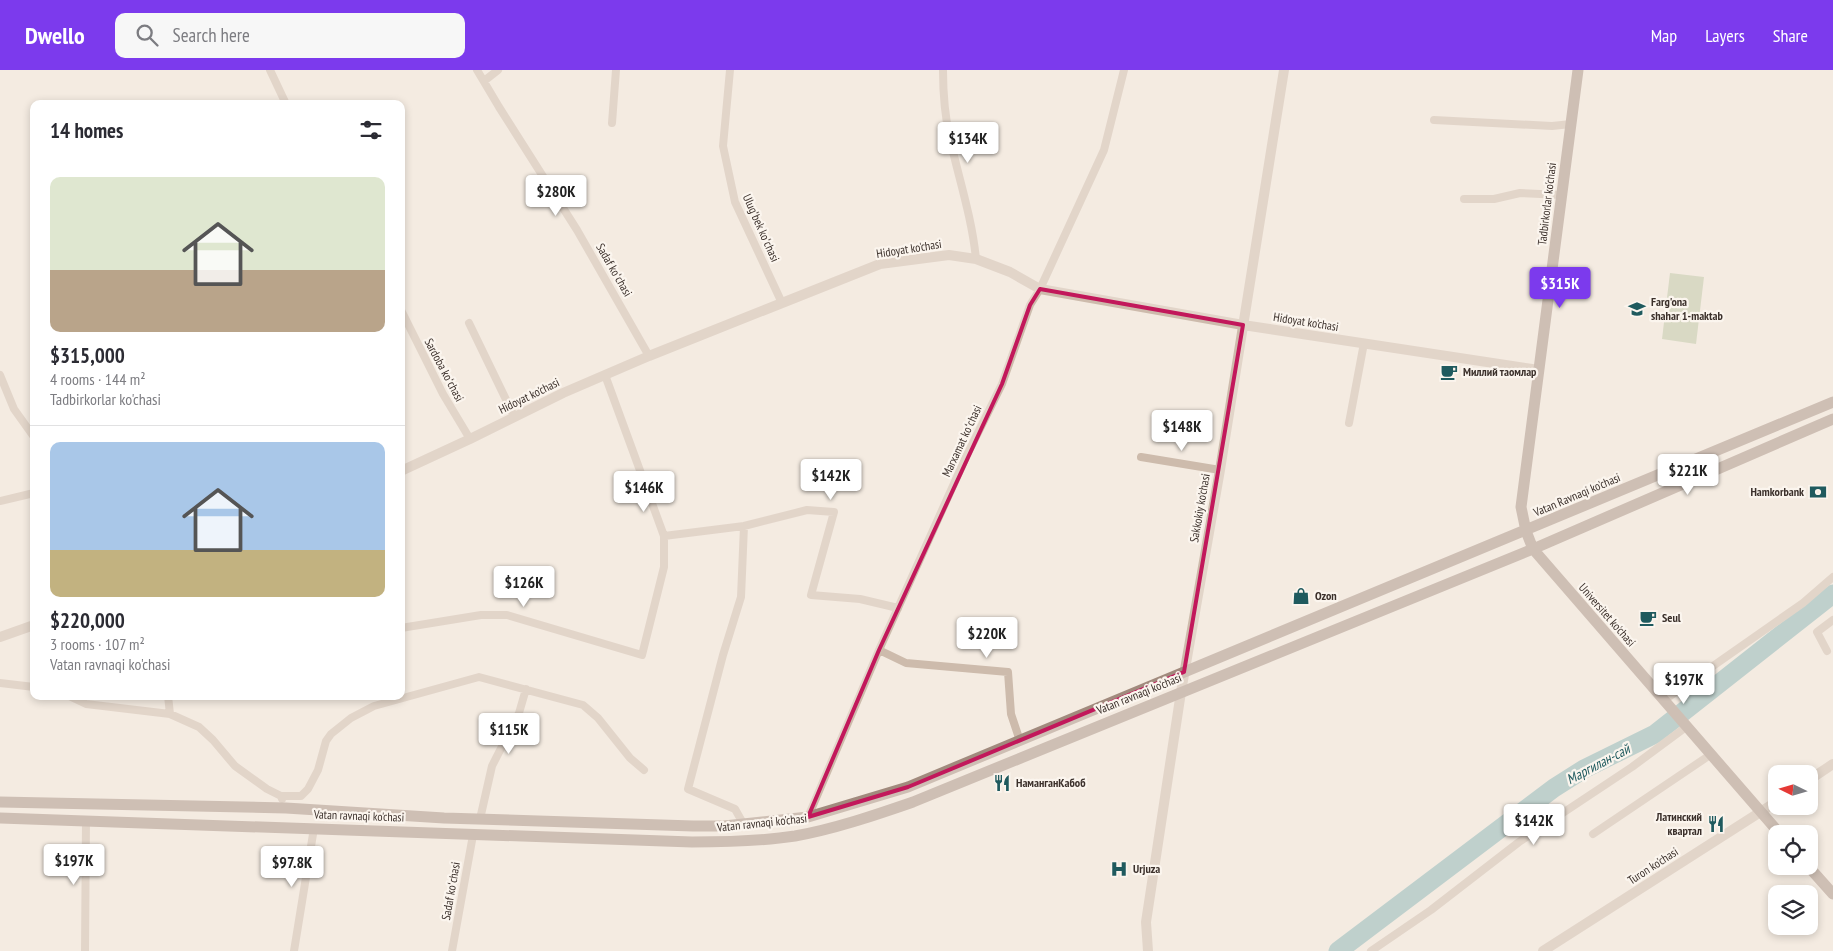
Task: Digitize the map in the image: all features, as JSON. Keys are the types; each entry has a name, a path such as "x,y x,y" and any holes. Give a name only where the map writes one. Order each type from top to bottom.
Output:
{"main road":[{"name":"Tadbirkorlar ko'chasi","path":"1533,549 1526,531 1521,507 1578,70"},
{"name":"Vatan Ravnaqi ko'chasi","path":"1526,531 1833,402"},
{"path":"1533,549 1833,419"},
{"name":"Vatan ravnaqi ko'chasi","path":"0,802 286,808 444,818 692,826 744,825 808,817 908,787 1526,531"},
{"name":"Vatan ravnaqi ko'chasi","path":"0,818 692,842 724,842 795,836 836,826 913,802 1533,549"},
{"name":"Universitet ko'chasi","path":"1533,549 1772,825"},
{"path":"443,833 444,818"},
{"path":"1816,875 1833,894"}],"street":[{"path":"270,70 284,100"},
{"name":"Sadaf koʻchasi","path":"477,70 578,230 649,356"},
{"path":"484,81 498,70"},
{"path":"612,123 616,70"},
{"name":"Ulugʻbek koʻchasi","path":"730,70 724,146 734,198 782,303"},
{"path":"943,70 943,89 949,137 974,232 976,259"},
{"name":"Marxamat koʻchasi","path":"808,817 879,650 966,457 1002,384 1030,305 1040,289 1104,150 1124,70"},
{"name":"Sakkokiy ko'chasi","path":"1148,951 1146,922 1184,672 1220,470 1284,70"},
{"path":"1434,120 1552,126 1571,124"},
{"path":"1464,199 1494,199 1520,193 1562,195"},
{"name":"Hidoyat ko'chasi","path":"405,469 563,393 649,356 880,264 948,255 976,259 1010,272 1040,289 1243,325 1539,370"},
{"name":"Sardoba koʻchasi","path":"405,318 443,394 470,439"},
{"path":"469,323 514,416"},
{"path":"1349,423 1364,343"},
{"path":"0,375 14,409 30,431"},
{"path":"405,627 481,615 507,615 642,655 664,567 664,536 605,375"},
{"path":"1141,457 1220,470"},
{"path":"0,501 30,494"},
{"path":"664,536 744,526 807,510 834,512 812,595 860,599 898,608"},
{"path":"744,526 742,596 723,655 688,789 735,809 744,825"},
{"path":"1663,701 1803,603 1833,578"},
{"path":"1827,651 1817,632 1833,620"},
{"path":"0,637 30,627"},
{"path":"879,650 906,663 1008,672 1011,714 1020,740"},
{"path":"405,697 479,677 583,705 598,718 630,758 644,770"},
{"path":"0,683 30,687"},
{"path":"480,819 492,766 519,712 526,689"},
{"path":"78,700 86,704 170,714 199,727 235,766 261,785 281,796 301,796 308,789 318,770 326,741 331,734 351,718 374,706 396,700"},
{"path":"168,700 170,714"},
{"path":"1372,951 1431,910 1519,842 1632,767 1686,727"},
{"path":"1593,834 1710,755"},
{"path":"1818,774 1833,764"},
{"path":"281,796 286,808"},
{"name":"Turon ko'chasi","path":"1543,951 1768,807"},
{"path":"85,951 86,820"},
{"path":"294,951 314,828"},
{"name":"Sadaf koʻchasi","path":"452,951 473,835"}],"highlighted area":[{"path":"1040,289 1243,325 1184,672 908,787 808,817 879,650 1002,384 1030,305"}],"green space":[{"path":"1670,273 1704,277 1696,344 1662,339"}],"waterway":[{"name":"Маргилан-сай","path":"1338,951 1554,788 1584,769 1655,734 1833,594"}],"place":[{"name":"Farg'ona shahar 1-maktab","path":"1637,309"},
{"name":"Миллий таомлар","path":"1449,372"},
{"name":"Hamkorbank","path":"1818,492"},
{"name":"Ozon","path":"1301,596"},
{"name":"Seul","path":"1648,618"},
{"name":"НаманганКабоб","path":"1002,783"},
{"name":"Латинский квартал","path":"1716,824"},
{"name":"Urjuza","path":"1119,869"}]}
